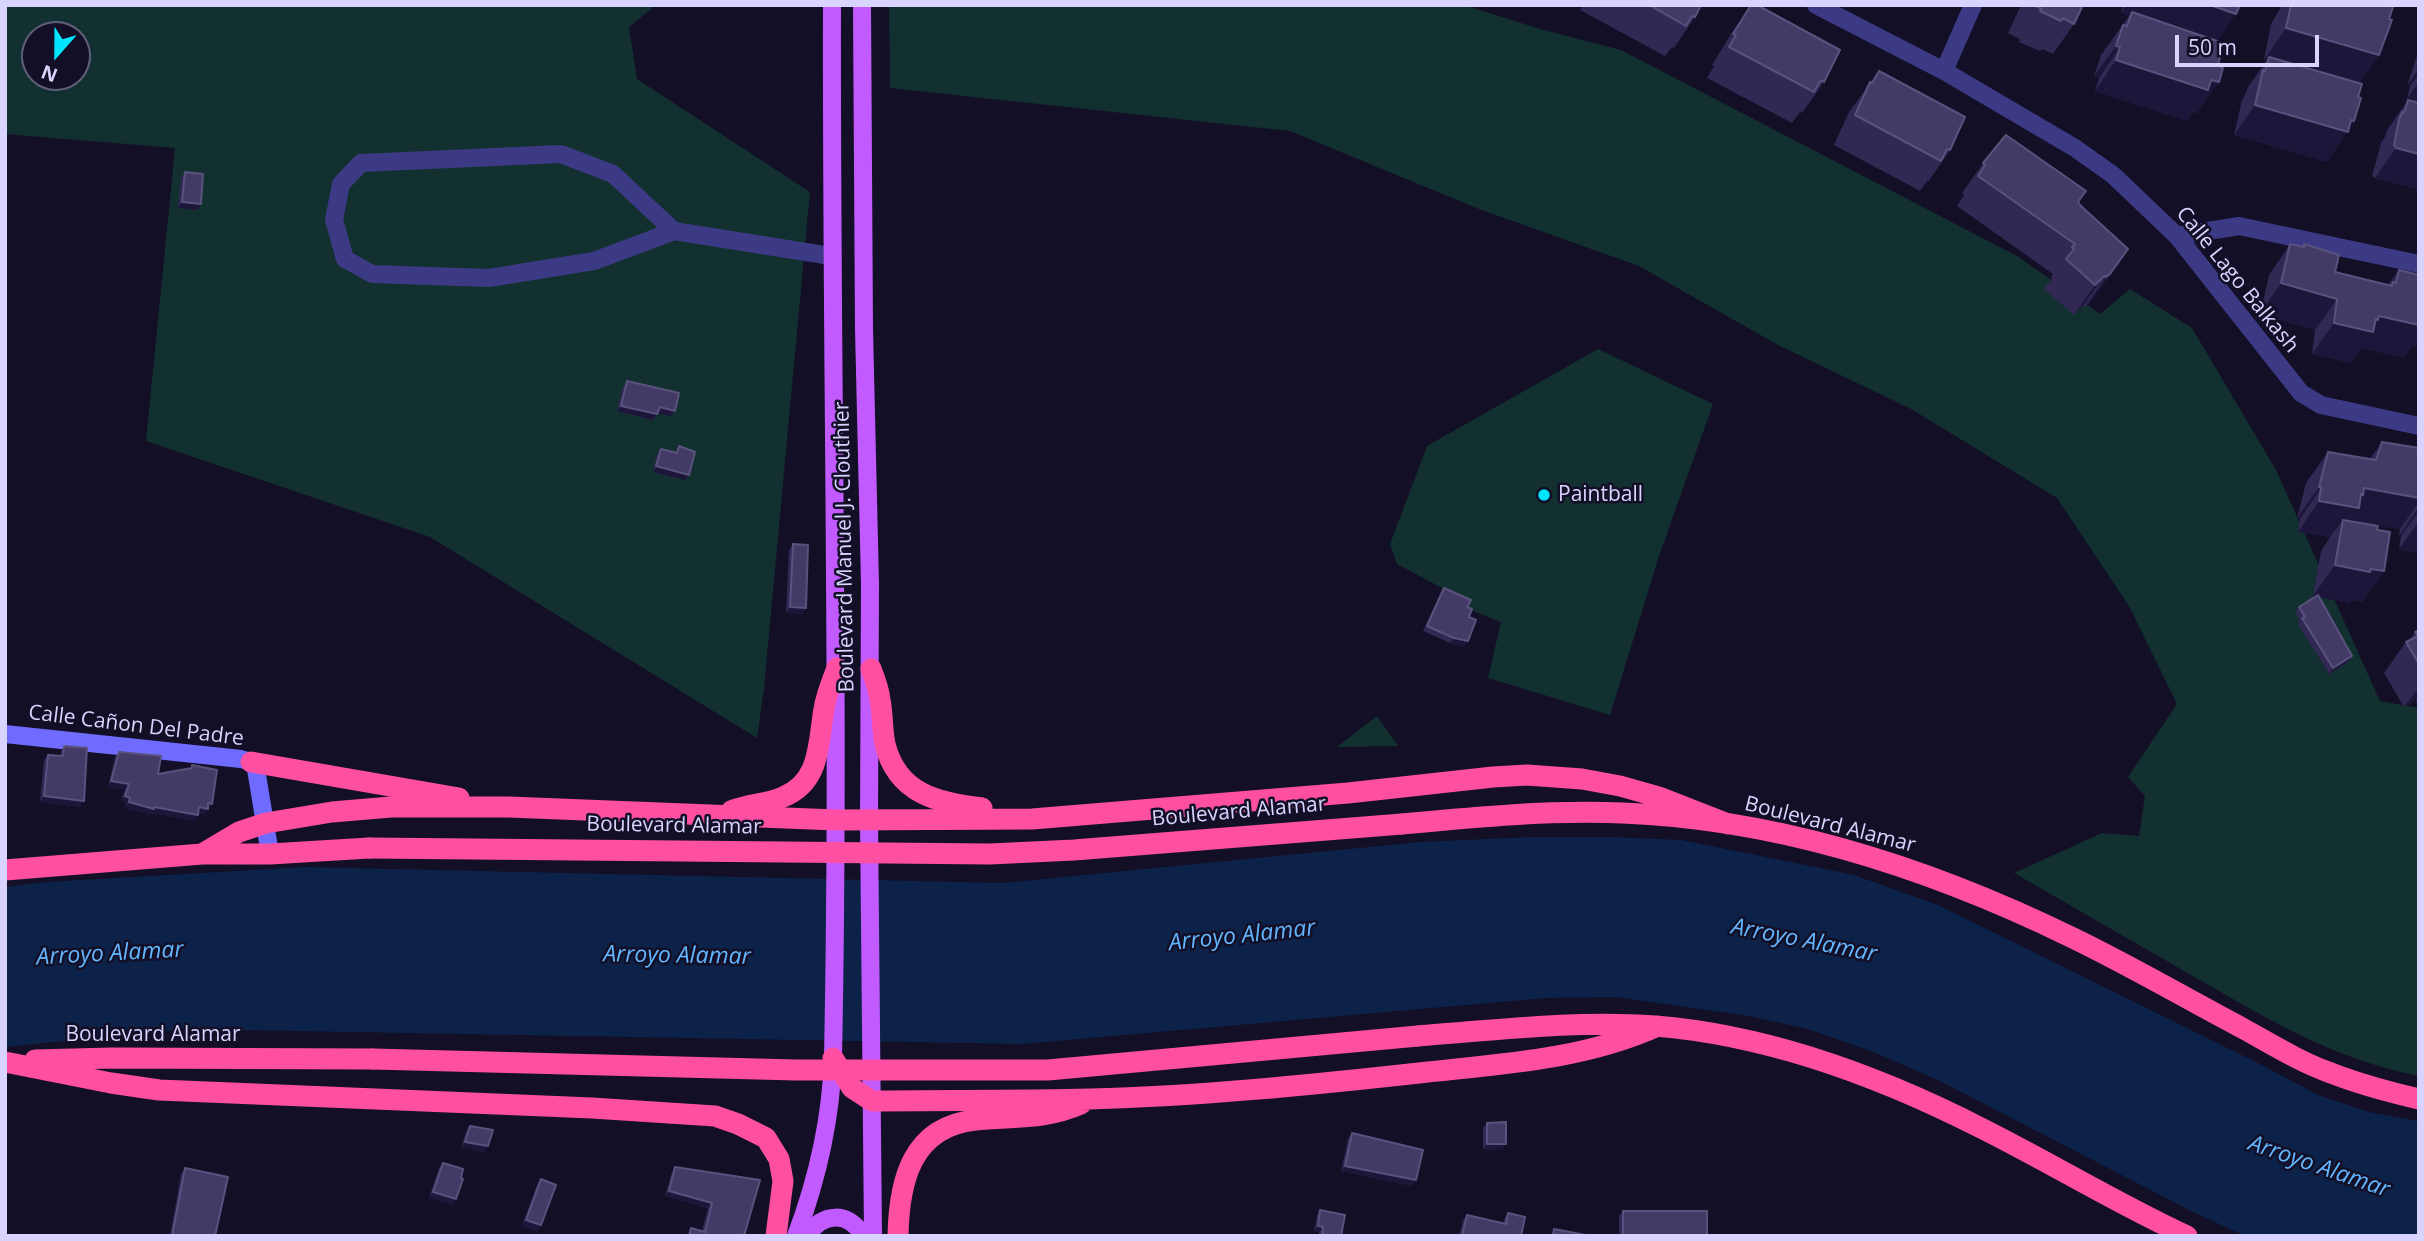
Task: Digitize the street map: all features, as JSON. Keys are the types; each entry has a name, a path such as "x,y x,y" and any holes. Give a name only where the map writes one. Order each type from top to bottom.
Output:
{"highway":[{"path":"723,816 740,807 782,798 807,781 818,754 824,707 837,668"},
{"path":"871,668 879,692 885,743 891,763 901,779 935,800 1015,811 1032,818"},
{"path":"251,762 509,807"},
{"path":"202,854 239,832 266,823 332,812 391,807 509,807 836,820 1032,818 1348,793 1527,775 1582,779 1620,786 1669,801 1728,824"},
{"name":"Boulevard Alamar","path":"5,870 202,854 270,854 369,848 1001,854 1491,815 1624,813 1728,824 1809,840 1882,861 2002,904 2075,939 2329,1073 2419,1099"},
{"name":"Boulevard Alamar","path":"5,1062 112,1058 373,1059 796,1070 1048,1070 1558,1025 1658,1026 1728,1037 1780,1049 1828,1063 1909,1095 1979,1126 2131,1210 2187,1236"},
{"path":"833,1054 852,1088 859,1095 1091,1099 1274,1088 1542,1058 1600,1048 1628,1040 1658,1026"},
{"path":"5,1062 159,1090 715,1116 766,1138 779,1159 783,1181 776,1236"},
{"path":"898,1236 899,1206 905,1175 915,1153 927,1142 956,1123 1049,1115 1091,1099"}],"main road":[{"name":"Boulevard Manuel J. Clouthier","path":"796,1236 823,1141 832,1093 837,668 831,256 832,5"},
{"name":"Boulevard Manuel J. Clouthier","path":"862,5 864,329 871,668 869,820 873,1236"},
{"name":"Calle Cañon Del Padre","path":"5,734 251,762 256,769 270,854"},
{"path":"807,1236 821,1220 842,1217 852,1222 863,1236"}],"street":[{"name":"Calle Lago Balkash","path":"1816,5 1944,71 2113,175 2177,236 2301,393 2321,405 2419,425"},
{"path":"1944,71 1973,5"},
{"path":"674,230 613,174 561,154 361,163 341,184 334,220 345,259 372,274 489,278 594,261 674,230 831,256"},
{"path":"2177,236 2239,226 2419,264"}],"green space":[{"path":"5,5 656,5 629,27 637,79 810,192 764,688 757,738 430,537 146,441 175,148 5,134"},
{"path":"889,5 1464,5 1540,29 1621,50 2017,256 2100,314 2130,289 2192,328 2276,470 2380,701 2419,708 2419,1076 2357,1059 2300,1035 2246,1007 2014,873 2102,833 2139,836 2145,796 2128,777 2177,704 2129,606 2057,498 1911,409 1778,345 1639,266 1479,209 1290,131 890,88"},
{"name":"Paintball","path":"1598,349 1713,404 1659,556 1610,715 1488,678 1501,622 1442,599 1442,588 1397,564 1390,544 1427,446"},
{"path":"1377,716 1398,746 1337,747"}],"water":[{"name":"Arroyo Alamar","path":"1533,837 1682,840 1854,875 1938,905 2318,1095 2369,1112 2419,1121 2419,1236 2245,1236 2193,1212 1940,1081 1876,1053 1808,1029 1749,1016 1616,997 1546,998 1022,1044 184,1029 5,1047 5,887 46,882 304,867 1003,883 1420,842"}],"building":[{"path":"1649,5 1701,5 1686,26"},
{"path":"1751,5 1757,5 1840,50 1824,82 1821,80 1814,92 1729,47 1736,35 1733,34"},
{"path":"2034,5 2083,5 2074,24 2063,18 2061,21 2040,11 2042,9"},
{"path":"2210,5 2240,5 2236,14"},
{"path":"2291,5 2387,5 2393,7 2389,19 2392,20 2379,55 2286,28"},
{"path":"2132,12 2223,43 2218,66 2223,68 2219,82 2211,80 2208,90 2116,60 2120,47 2116,46 2123,25 2127,26"},
{"path":"2269,57 2362,84 2358,97 2361,98 2348,132 2255,105 2263,70 2265,71"},
{"path":"1879,71 1965,117 1950,150 1947,149 1941,161 1855,115 1870,82 1872,83"},
{"path":"2408,100 2419,103 2419,154 2396,148 2394,145 2399,120"},
{"path":"2006,135 2086,191 2078,202 2128,249 2110,274 2095,285 2066,259 2075,244 1978,176 1985,165 1983,163"},
{"path":"185,172 203,174 201,204 182,202"},
{"path":"2290,244 2304,247 2304,244 2339,255 2335,272 2392,286 2393,282 2396,283 2399,270 2419,275 2419,325 2379,316 2373,332 2334,323 2337,299 2281,283"},
{"path":"627,381 679,393 675,411 660,407 657,414 621,406"},
{"path":"2382,442 2419,448 2419,498 2364,488 2359,508 2319,501 2319,487 2328,452 2376,460"},
{"path":"679,446 695,452 689,475 656,466 661,449 677,453"},
{"path":"2343,520 2378,526 2377,530 2390,532 2384,571 2371,569 2370,572 2335,565"},
{"path":"793,544 808,545 806,608 790,607"},
{"path":"1444,588 1471,600 1467,607 1472,609 1469,617 1476,620 1468,641 1427,626"},
{"path":"2318,595 2352,656 2333,668 2302,618 2305,617 2299,607"},
{"path":"2419,630 2419,664 2406,642 2418,636 2415,632"},
{"path":"64,746 87,748 84,801 44,796 48,755 63,756"},
{"path":"119,752 161,756 158,774 192,768 192,765 217,770 212,804 208,803 208,809 199,807 198,815 154,809 129,802 130,798 125,796 129,784 111,781"},
{"path":"1506,1122 1506,1144 1487,1144 1487,1123"},
{"path":"470,1126 493,1130 488,1146 465,1142"},
{"path":"1352,1133 1423,1150 1416,1180 1345,1166"},
{"path":"443,1163 463,1169 463,1179 456,1199 433,1192"},
{"path":"675,1167 760,1180 744,1236 689,1236 691,1228 705,1232 712,1203 669,1191"},
{"path":"185,1168 228,1177 215,1236 172,1236"},
{"path":"541,1179 556,1185 541,1225 526,1220"},
{"path":"1320,1210 1345,1215 1341,1236 1322,1236 1323,1227 1318,1226"},
{"path":"1623,1211 1707,1211 1707,1236 1623,1236"},
{"path":"1508,1213 1525,1217 1521,1236 1462,1236 1467,1215 1506,1224"},
{"path":"1554,1229 1591,1236 1553,1236"}],"place":[{"name":"Paintball","path":"1544,495"}]}
